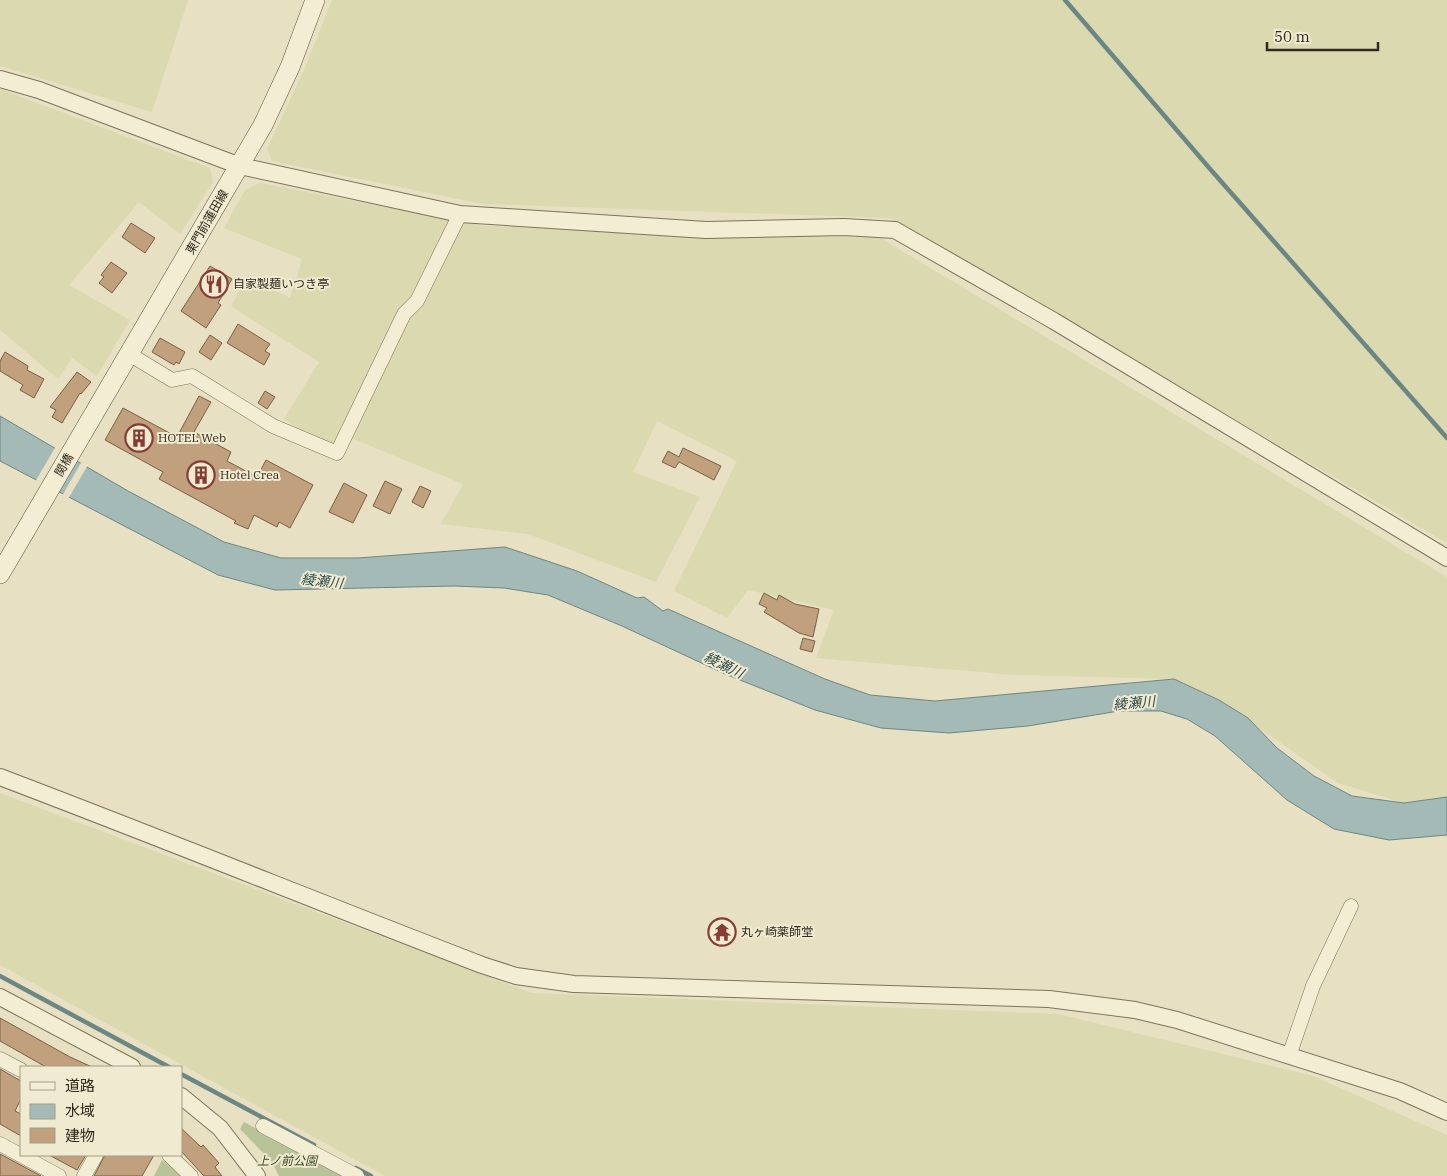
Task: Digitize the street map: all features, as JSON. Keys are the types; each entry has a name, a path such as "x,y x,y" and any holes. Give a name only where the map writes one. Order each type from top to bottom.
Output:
{"main road":[{"name":"東門前蓮田線","path":"82,435 240,166 277,96 315,0"},
{"name":"関橋","path":"0,574 82,435"}],"street":[{"path":"0,79 39,90 240,166 460,214 706,230 844,227 895,230 1054,321 1447,558"},
{"path":"129,354 172,380 192,376 272,426 337,453 404,314 417,301 460,214"},
{"path":"0,777 136,829 266,882 482,965 516,976 574,984 1049,999 1135,1010 1177,1020 1400,1091 1447,1112"},
{"path":"1289,1056 1313,986 1351,906"},
{"path":"0,997 130,1066"},
{"path":"0,1058 20,1069"},
{"path":"182,1097 220,1128 257,1176"},
{"path":"263,1126 357,1176"},
{"path":"0,1144 20,1155"},
{"path":"22,1156 59,1176"},
{"path":"84,1176 95,1156"},
{"path":"169,1156 190,1176"}],"shaded area":[{"path":"0,0 188,0 152,112 0,66"},
{"path":"332,0 1447,0 1447,543 890,218 483,204 272,161 267,149 304,70"},
{"path":"0,89 210,168 213,182 180,234 139,202 69,285 130,320 97,376 72,358 58,379 0,330"},
{"path":"260,183 485,226 880,238 1447,577 1447,801 1417,807 1338,783 1219,700 1174,679 1015,675 816,658 834,610 748,590 727,618 674,591 737,461 657,421 633,472 700,497 656,582 528,534 441,524 463,484 339,433 330,450 284,419 319,362 231,306 248,275 290,298 302,259 224,228 245,190"},
{"path":"0,793 532,993 1058,1014 1313,1076 1447,1135 1447,1176 385,1176 0,965"}],"green space":[{"name":"上ノ前公園","path":"244,1122 345,1176 279,1176 272,1162 240,1129"},
{"path":"162,1160 180,1175 181,1176 154,1176"}],"water":[{"name":"綾瀬川","path":"0,416 128,491 224,542 281,558 358,558 505,547 577,571 637,598 644,597 663,611 668,609 825,679 870,695 935,701 1174,679 1219,700 1248,718 1277,748 1314,776 1352,796 1404,803 1447,797 1447,835 1389,840 1334,829 1287,800 1215,736 1187,719 1161,711 1119,711 1028,726 949,733 881,728 815,710 725,674 622,626 548,595 504,588 454,586 275,590 218,575 0,461"}],"pier":[{"path":"56,446 62,450 41,485 35,482"},
{"path":"82,461 88,465 68,499 62,496"}],"building":[{"path":"131,223 155,238 145,253 122,237"},
{"path":"111,262 127,273 112,293 99,283 104,277 101,275"},
{"path":"210,266 232,279 218,303 221,305 206,328 181,311"},
{"path":"238,324 270,344 265,351 270,354 264,365 227,343"},
{"path":"210,335 222,343 211,360 199,352"},
{"path":"160,338 185,352 179,364 176,362 174,365 152,352"},
{"path":"5,352 28,366 27,370 44,379 34,398 20,390 23,385 0,371 0,361"},
{"path":"77,372 91,382 80,393 62,423 52,417 56,410 50,407"},
{"path":"265,391 275,397 267,409 258,403"},
{"path":"199,396 211,402 194,432 231,452 227,461 257,477 266,460 313,485 290,528 279,522 277,527 254,515 248,529 234,523 236,521 159,479 163,472 105,440 123,408 177,437"},
{"path":"683,448 721,466 714,480 679,462 675,468 662,462 668,451 679,457"},
{"path":"385,481 402,489 390,514 373,506"},
{"path":"344,483 367,495 353,523 329,512"},
{"path":"420,486 431,491 423,508 412,502"},
{"path":"764,593 777,600 779,595 795,604 819,609 813,637 799,633 764,612 767,608 759,604"},
{"path":"803,638 815,641 812,652 800,649"},
{"name":"丸ヶ崎薬師堂","path":"717,923 731,927 727,942 712,938"},
{"path":"0,1018 90,1066 44,1066 0,1041"},
{"path":"0,1069 20,1080 20,1101 15,1111 20,1114 20,1135 0,1124"},
{"path":"182,1129 201,1147 203,1145 219,1163 215,1167 222,1176 204,1176 182,1152"},
{"path":"0,1154 41,1176 0,1176"},
{"path":"51,1156 85,1156 77,1170"},
{"path":"104,1156 153,1156 142,1176 94,1176"}],"waterway":[{"path":"1065,0 1211,170 1447,438"},
{"path":"0,976 167,1066"},
{"path":"182,1075 314,1145"},
{"path":"356,1168 371,1176"}],"place":[{"name":"自家製麺いつき亭","path":"214,284"},
{"name":"HOTEL Web","path":"139,438"},
{"name":"Hotel Crea","path":"201,475"},
{"name":"丸ヶ崎薬師堂","path":"722,932"}]}
